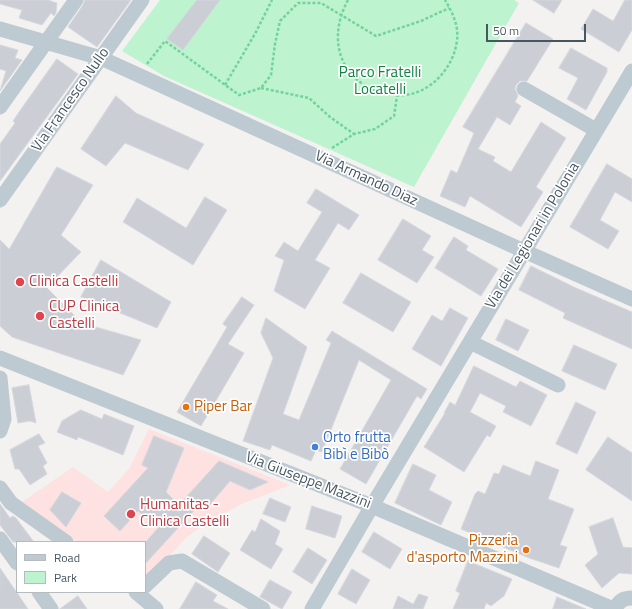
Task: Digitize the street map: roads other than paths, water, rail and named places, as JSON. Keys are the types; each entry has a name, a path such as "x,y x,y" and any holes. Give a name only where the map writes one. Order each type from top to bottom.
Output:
{"street":[{"path":"0,107 76,0"},
{"name":"Via Francesco Nullo","path":"0,200 142,0"},
{"name":"Via Armando Diaz","path":"0,29 101,58 632,299"},
{"name":"Via dei Legionari in Polonia","path":"312,609 632,71"},
{"path":"524,89 596,130"},
{"path":"470,342 558,385"},
{"name":"Via Giuseppe Mazzini","path":"0,362 372,506 614,609 618,602 626,598 632,598"},
{"path":"0,378 4,419 0,431"},
{"path":"0,488 11,503 65,541"},
{"path":"0,539 16,562"},
{"path":"146,584 169,562 182,561 263,609"},
{"path":"141,593 156,609"}],"place":[{"name":"Clinica Castelli","path":"20,282"},
{"name":"CUP Clinica Castelli","path":"40,316"},
{"name":"Piper Bar","path":"186,407"},
{"name":"Orto frutta Bibì e Bibò","path":"315,447"},
{"name":"Humanitas - Clinica Castelli","path":"131,514"},
{"name":"Pizzeria d'asporto Mazzini","path":"526,550"}],"park label":[{"name":"Parco Fratelli Locatelli","path":"380,82"}]}
